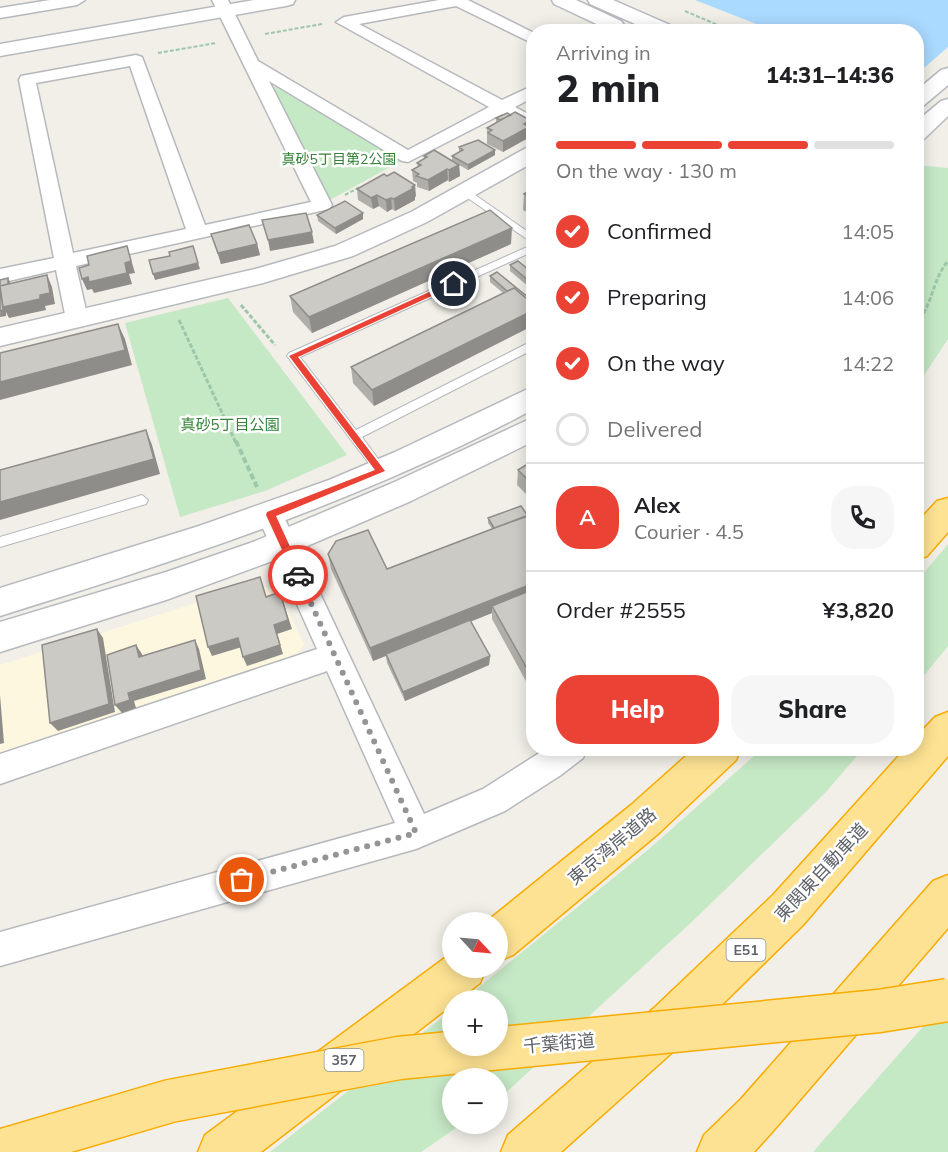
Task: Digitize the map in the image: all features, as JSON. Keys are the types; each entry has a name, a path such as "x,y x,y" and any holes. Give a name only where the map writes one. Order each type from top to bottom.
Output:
{"highway":[{"path":"924,538 948,510"},
{"name":"東関東自動車道","path":"525,1152 670,1024 788,910 948,729"},
{"name":"東京湾岸道路","path":"508,932 645,819 714,756"},
{"path":"721,1152 758,1115 948,896"},
{"name":"357","path":"222,1152 452,978"},
{"name":"千葉街道","path":"0,1151 170,1101 399,1058 879,1011 948,1000"}],"street":[{"path":"0,13 17,5 77,0"},
{"path":"0,50 222,5 286,0"},
{"path":"561,0 613,24"},
{"path":"597,0 652,24"},
{"path":"526,35 458,1 344,22 526,120"},
{"path":"0,276 322,205 222,5"},
{"path":"77,319 27,80 136,60 197,231"},
{"path":"252,64 408,157 526,94"},
{"path":"924,96 948,74"},
{"path":"924,128 947,106"},
{"path":"0,337 263,275 344,251 402,225 526,158"},
{"path":"0,637 139,595 272,518 381,471 526,400"},
{"path":"0,602 272,518 451,471 526,432"},
{"path":"272,518 416,833"},
{"path":"0,769 336,655"},
{"path":"0,949 416,833 494,800 562,756"}],"lane":[{"path":"465,192 526,236"},
{"path":"381,471 293,356 526,251"},
{"path":"354,436 526,348"},
{"path":"0,542 141,500"}],"path":[{"path":"681,9 716,24"},
{"path":"322,205 404,164 408,157"},
{"path":"924,315 930,308 934,280 948,261"},
{"path":"238,302 281,352 293,356"},
{"path":"178,318 272,518"}],"shaded area":[{"path":"256,584 278,591 304,644 295,658 0,756 0,665"}],"green space":[{"name":"真砂5丁目第2公園","path":"276,87 401,161 328,201 271,88"},
{"path":"924,166 948,168 948,339 924,375"},
{"name":"真砂5丁目公園","path":"228,298 347,455 265,491 180,517 125,323"},
{"path":"948,544 948,646 924,675 924,573"},
{"path":"754,756 857,756 825,793 697,917 508,1091 508,1068 442,1068 442,1134 447,1134 421,1152 270,1152 442,1018 442,1056 508,1056 508,990 475,990 490,978 508,978 508,963 649,849"},
{"path":"948,998 948,1152 813,1152"}],"water":[{"path":"695,0 948,0 948,102 924,92 924,24 756,24"}],"pier":[{"path":"948,47 948,105 924,95 924,68"}],"building":[{"path":"515,112 526,118 524,124 526,129 503,141 488,133 492,130 487,128"},
{"path":"507,113 511,115 500,120 496,118"},
{"path":"478,140 495,150 468,165 452,156 463,150 459,147"},
{"path":"434,150 459,165 428,180 416,176 419,174 412,170 421,165 417,163"},
{"path":"394,172 415,185 412,187 414,188 394,199 386,200 377,195 371,198 357,189 384,174 387,176"},
{"path":"345,201 363,213 335,228 317,215"},
{"path":"490,210 512,228 309,317 290,296"},
{"path":"306,213 312,232 268,240 262,220"},
{"path":"249,225 257,244 218,253 211,234"},
{"path":"127,246 131,261 125,263 127,273 89,282 88,277 82,279 79,268 89,265 87,256"},
{"path":"193,246 198,263 153,274 149,260 170,256 169,252"},
{"path":"518,261 526,268 526,278 510,265"},
{"path":"497,272 526,296 526,298 514,288 507,291 490,276"},
{"path":"47,275 50,293 40,295 40,299 3,307 0,286"},
{"path":"8,278 8,284 0,286 0,280"},
{"path":"0,286 3,310 0,311"},
{"path":"514,288 526,298 526,314 372,390 351,367"},
{"path":"118,324 125,350 0,382 0,353"},
{"path":"146,430 154,459 0,502 0,470"},
{"path":"526,465 526,478 518,470"},
{"path":"521,506 526,513 526,517 494,528 488,518"},
{"path":"526,516 526,586 370,648 328,554 336,541 368,530 387,569"},
{"path":"260,577 266,597 280,592 288,620 274,625 280,645 243,657 238,638 208,647 196,596"},
{"path":"526,592 526,667 492,606"},
{"path":"470,620 490,656 403,692 386,654"},
{"path":"97,629 109,704 50,723 42,645"},
{"path":"195,640 201,670 128,693 130,700 115,705 107,655 136,645 139,657"}],"way so far":[{"path":"242,880 416,833 298,575"}],"route":[{"path":"298,575 270,515 381,471 293,356 454,284"}]}
